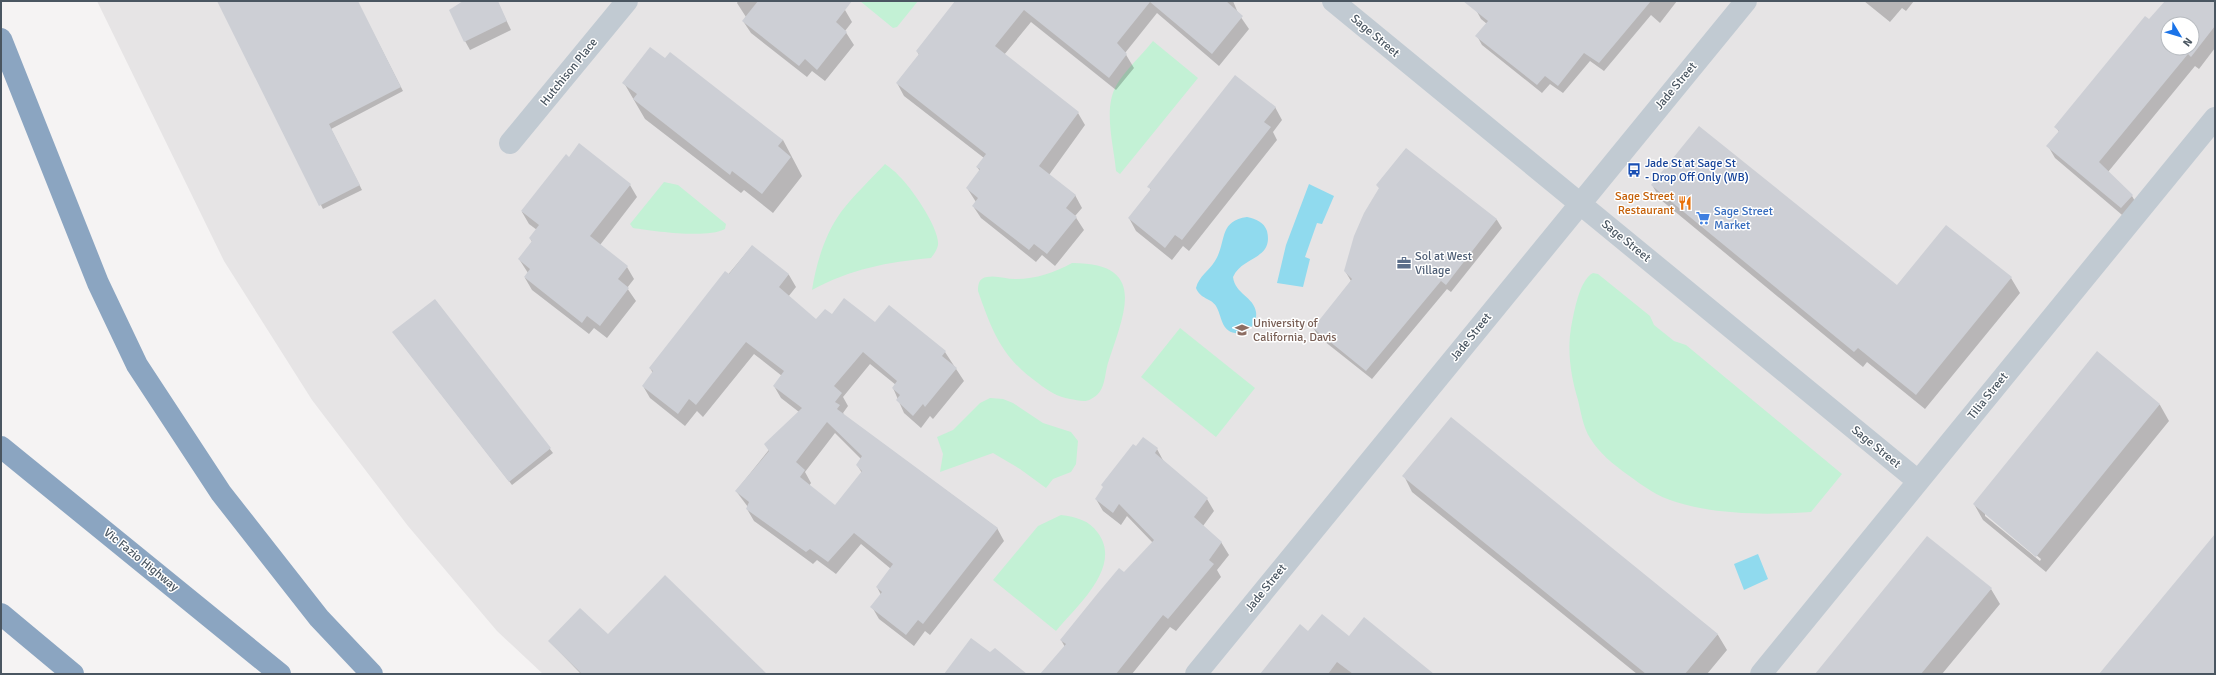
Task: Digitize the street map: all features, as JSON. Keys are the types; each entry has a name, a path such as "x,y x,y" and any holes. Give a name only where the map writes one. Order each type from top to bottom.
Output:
{"highway":[{"path":"1,39 98,282 137,364 221,493 319,618 372,674"},
{"name":"Vic Fazio Highway","path":"1,447 280,674"},
{"path":"1,614 72,674"}],"street":[{"name":"Hutchison Place","path":"510,143 627,1"},
{"name":"Sage Street","path":"1333,1 1918,482"},
{"name":"Jade Street","path":"1196,674 1746,1"},
{"name":"Tilia Street","path":"1761,674 2215,118"}],"shaded area":[{"name":"University of California, Davis","path":"97,1 2215,1 2215,674 543,674 497,631 408,526 312,400 224,261"}],"green space":[{"path":"860,1 918,1 897,27 893,28"},
{"path":"1153,41 1198,78 1120,174 1116,171 1110,128 1110,106 1112,96 1116,86 1124,74"},
{"path":"885,164 904,181 924,209 930,219 937,238 937,249 931,258 884,264 841,277 812,290 822,250 835,221 851,200"},
{"path":"664,182 678,185 726,224 725,229 716,232 693,234 633,228 630,224"},
{"path":"1072,263 1097,265 1113,272 1122,282 1125,295 1124,310 1120,327 1108,363 1104,383 1096,396 1086,401 1061,397 1053,393 1026,374 1015,364 1000,343 988,319 978,291 978,286 984,278 994,276 1015,279 1038,277"},
{"path":"1593,273 1598,274 1650,316 1654,325 1674,341 1686,345 1842,474 1811,512 1760,514 1726,512 1676,502 1645,487 1602,454 1590,438 1584,424 1573,382 1569,346 1571,328 1578,298 1584,282"},
{"path":"1180,328 1255,388 1216,437 1141,377"},
{"path":"990,398 1003,399 1013,403 1043,423 1071,432 1078,441 1076,464 1071,472 1053,479 1046,488 1020,469 993,453 940,472 943,454 937,437 953,430 980,403"},
{"path":"1061,515 1082,520 1091,525 1098,533 1104,546 1105,559 1101,573 1094,586 1056,631 993,580 1038,526"}],"water":[{"path":"1309,184 1334,196 1322,224 1317,223 1305,257 1310,259 1303,287 1277,283 1286,245"},
{"path":"1247,217 1264,225 1267,231 1268,240 1262,253 1243,265 1237,270 1233,277 1237,288 1252,303 1256,312 1255,322 1251,327 1244,332 1237,333 1230,332 1224,326 1214,303 1200,294 1196,288 1199,280 1213,265 1219,254 1227,228 1231,223 1238,219"},
{"path":"1758,554 1768,579 1744,590 1734,564"}],"building":[{"path":"217,1 358,1 401,87 329,124 360,185 319,206"},
{"path":"463,1 498,1 507,21 464,42 449,10"},
{"path":"758,1 852,1 836,22 847,32 817,70 805,59 799,66 742,21"},
{"path":"955,1 1226,1 1243,16 1212,54 1150,2 1117,43 1127,54 1109,78 1024,10 995,46 1079,112 1039,166 1076,195 1066,208 1077,217 1047,254 1034,244 1029,250 972,206 978,198 966,188 980,169 976,167 986,154 896,83 919,54 916,51"},
{"path":"1463,1 1651,1 1599,63 1584,53 1558,86 1545,76 1537,85 1475,36 1488,21"},
{"path":"2165,1 2215,1 2215,26 2200,45 2200,16 2160,16 2160,56 2186,56 2099,162 2133,195 2121,208 2046,146 2059,131 2054,127 2145,16 2149,19"},
{"path":"650,47 665,58 670,52 783,140 778,146 791,157 762,194 732,171 730,175 633,99 637,94 622,83"},
{"path":"1235,75 1276,107 1264,122 1271,127 1182,240 1175,235 1165,248 1128,218 1151,189 1147,187"},
{"path":"1699,126 1897,285 1946,225 2012,277 1916,395 1858,348 1854,352 1651,185"},
{"path":"579,143 631,184 590,236 628,266 618,279 629,288 600,326 587,316 582,323 524,277 530,269 518,259 532,241 529,238 539,225 521,211 566,154 569,157"},
{"name":"Sol at West Village","path":"1406,148 1497,219 1446,285 1441,281 1366,371 1313,328 1352,279 1344,271 1354,236 1364,213 1379,188 1376,185"},
{"path":"752,245 789,274 779,287 816,319 825,309 832,314 844,298 875,322 889,305 946,351 942,356 957,368 925,407 923,404 913,416 896,400 900,395 892,388 897,381 863,352 834,386 842,393 835,402 840,405 837,409 998,528 923,624 918,620 906,635 870,607 882,592 876,587 893,564 854,533 828,562 810,549 806,552 746,509 749,502 735,491 769,451 764,444 802,408 773,386 784,371 746,342 696,405 689,399 678,414 642,386 653,371 649,368 725,271 729,274","holes":["827,422 862,456 856,465 862,471 835,505 800,477 805,470 796,462"]},
{"path":"435,299 551,448 509,482 392,332"},
{"path":"2097,351 2160,404 2036,557 1973,504"},
{"path":"1451,417 1718,634 1685,674 1646,674 1402,476"},
{"path":"1143,437 1158,448 1155,453 1208,498 1194,517 1222,542 1209,560 1214,564 1168,619 1163,615 1116,674 1040,674 1066,644 1060,640 1119,568 1124,572 1154,540 1119,504 1113,513 1095,499 1103,487 1101,485 1133,444 1136,446"},
{"path":"2215,534 2215,674 2099,674"},
{"path":"1927,536 1992,588 1921,674 1815,674"},
{"path":"665,575 767,674 582,674 548,641 580,608 608,634"},
{"path":"1322,614 1349,636 1364,617 1434,674 1353,674 1337,662 1328,674 1260,674 1300,624 1308,631"},
{"path":"971,638 990,652 995,648 1027,674 944,674"}],"place":[{"name":"Jade St at Sage St - Drop Off Only (WB)","path":"1634,170"},
{"name":"Sage Street Restaurant","path":"1685,203"},
{"name":"Sage Street Market","path":"1703,218"},
{"name":"Sol at West Village","path":"1404,263"},
{"name":"University of California, Davis","path":"1242,330"}]}
